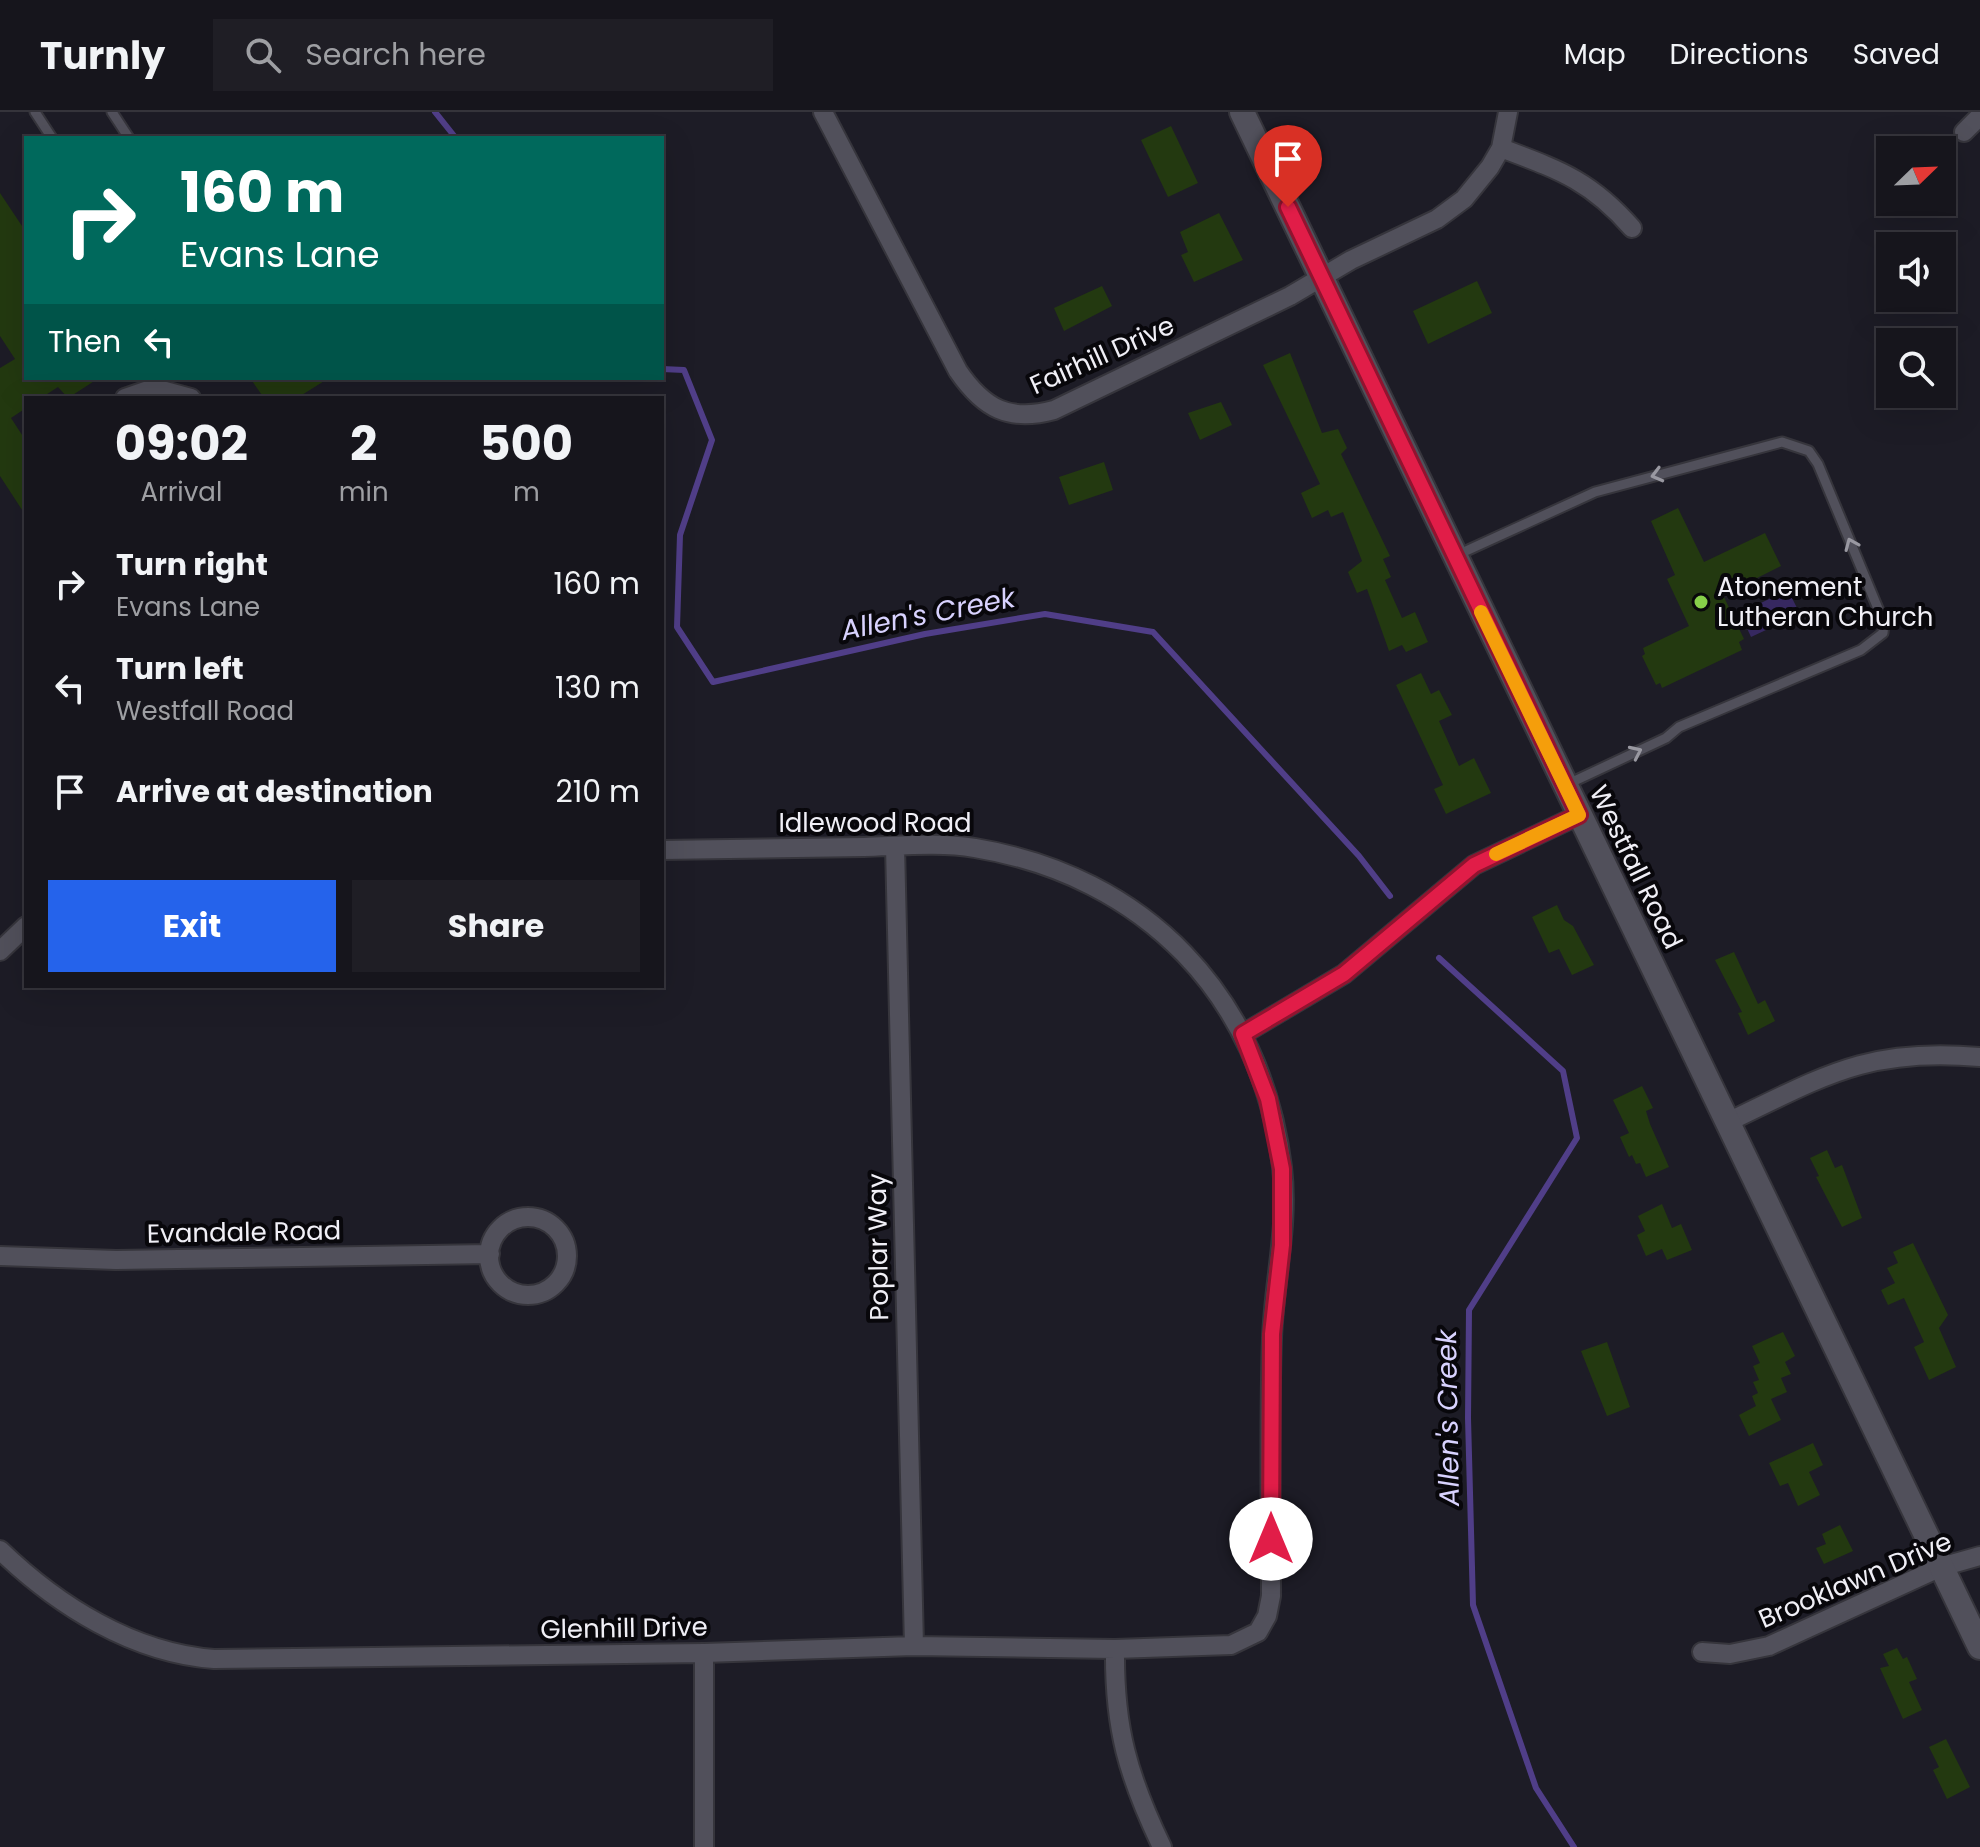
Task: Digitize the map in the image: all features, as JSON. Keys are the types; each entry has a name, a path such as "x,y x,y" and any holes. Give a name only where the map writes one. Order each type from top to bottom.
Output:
{"street":[{"name":"Fairhill Drive","path":"823,112 958,371 988,404 1008,414 1035,415 1054,410 1322,278 1450,210 1480,182 1501,148"},
{"name":"Westfall Road","path":"1242,112 1980,1647"},
{"path":"1508,112 1501,148 1571,175 1594,190 1632,228"},
{"path":"1964,132 1980,116"},
{"path":"131,396 154,388 184,396"},
{"path":"1243,1034 1344,974 1474,865 1579,815"},
{"name":"Poplar Way","path":"895,846 914,1646"},
{"name":"Idlewood Road","path":"664,850 972,847 1036,861 1105,890 1162,930 1190,959 1243,1034 1268,1099 1282,1169 1282,1245 1272,1334 1271,1596 1267,1616"},
{"path":"0,951 24,928"},
{"path":"1728,1122 1837,1070 1874,1059 1939,1054 1980,1057"},
{"path":"531,1217 543,1220 562,1236 567,1260 556,1284 532,1295 507,1288 497,1279 490,1254 492,1242 507,1223 531,1217"},
{"name":"Evandale Road","path":"0,1256 116,1260 490,1254"},
{"name":"Glenhill Drive","path":"0,1550 36,1581 101,1625 157,1649 196,1658 260,1660 704,1653 914,1646 1115,1649 1231,1645 1258,1632 1267,1616"},
{"name":"Brooklawn Drive","path":"1702,1652 1730,1654 1769,1646 1941,1567 1980,1556"},
{"path":"1115,1649 1122,1747 1135,1791 1162,1847"},
{"path":"704,1653 704,1847"}],"lane":[{"path":"35,112 51,136"},
{"path":"112,112 128,136"},
{"path":"1455,557 1595,492 1782,442 1809,451 1818,464 1884,623 1883,633 1861,650 1679,727 1666,738 1565,785"}],"shaded area":[{"path":"1788,590 1800,614 1751,637 1740,613"}],"building":[{"path":"1171,126 1198,183 1168,197 1141,140"},
{"path":"0,193 24,229 24,380 96,380 71,396 66,396 58,387 44,396 24,396 24,409 11,418 24,438 24,513 0,476 0,368 15,359 0,336"},
{"path":"1219,213 1243,260 1194,282 1181,255 1188,252 1180,232"},
{"path":"1477,281 1492,313 1428,344 1413,311"},
{"path":"1102,286 1112,306 1064,331 1054,308"},
{"path":"1290,353 1322,433 1338,429 1347,448 1341,454 1390,556 1383,559 1391,577 1385,580 1402,618 1415,612 1428,642 1406,652 1402,645 1389,651 1367,589 1357,593 1348,572 1362,561 1343,512 1331,517 1328,510 1312,518 1301,493 1320,484 1263,365"},
{"path":"251,380 326,380 300,396 263,396"},
{"path":"1221,402 1232,425 1200,440 1188,413"},
{"path":"1104,462 1113,490 1069,505 1059,477"},
{"name":"Atonement Lutheran Church","path":"1678,508 1704,562 1765,533 1781,566 1723,595 1744,639 1739,642 1742,650 1662,688 1660,683 1656,685 1642,656 1645,654 1643,648 1689,626 1667,579 1675,575 1651,521"},
{"path":"1421,673 1431,694 1439,690 1452,715 1439,721 1459,766 1474,758 1491,793 1446,814 1434,789 1443,785 1396,685"},
{"path":"1557,905 1564,920 1573,926 1594,965 1572,975 1559,949 1549,953 1532,917"},
{"path":"1734,952 1758,1004 1765,1000 1775,1021 1748,1035 1738,1013 1742,1012 1715,960"},
{"path":"1642,1086 1653,1108 1646,1111 1650,1124 1669,1167 1646,1177 1640,1163 1636,1164 1632,1155 1629,1157 1620,1137 1629,1133 1613,1100"},
{"path":"1827,1150 1835,1168 1842,1165 1862,1218 1842,1227 1816,1177 1819,1176 1810,1158"},
{"path":"1662,1204 1672,1228 1681,1224 1692,1250 1667,1260 1662,1249 1646,1256 1637,1235 1645,1231 1638,1216"},
{"path":"1913,1243 1948,1315 1939,1328 1956,1367 1929,1380 1914,1347 1924,1342 1904,1298 1888,1305 1881,1290 1895,1283 1887,1268 1898,1263 1893,1252"},
{"path":"1783,1332 1795,1356 1785,1362 1791,1374 1781,1378 1787,1392 1771,1399 1781,1420 1749,1436 1739,1415 1756,1406 1752,1396 1758,1393 1753,1382 1759,1380 1753,1366 1760,1363 1752,1346"},
{"path":"1607,1342 1630,1407 1607,1416 1581,1351"},
{"path":"1813,1443 1823,1465 1809,1472 1820,1495 1798,1506 1788,1483 1780,1486 1769,1463"},
{"path":"1840,1525 1853,1551 1824,1564 1816,1548 1826,1544 1822,1534"},
{"path":"1897,1648 1903,1659 1907,1657 1917,1679 1909,1682 1922,1710 1903,1719 1880,1668 1889,1666 1883,1654"},
{"path":"1946,1739 1970,1787 1947,1799 1933,1770 1939,1767 1929,1747"}],"waterway":[{"name":"Allen's Creek","path":"435,112 454,136"},
{"name":"Allen's Creek","path":"664,369 684,370 712,440 680,535 677,627 713,682 925,634 1045,614 1153,632 1359,856 1390,896"},
{"name":"Allen's Creek","path":"1439,958 1563,1071 1577,1138 1469,1310 1468,1418 1473,1605 1536,1788 1574,1847"}],"slow traffic":[{"path":"1481,612 1579,815 1496,854"}],"place":[{"name":"Atonement Lutheran Church","path":"1701,602"}],"route":[{"path":"1271,1539 1272,1334 1282,1245 1282,1169 1268,1099 1243,1034 1344,974 1474,865 1579,815 1288,207"}]}
